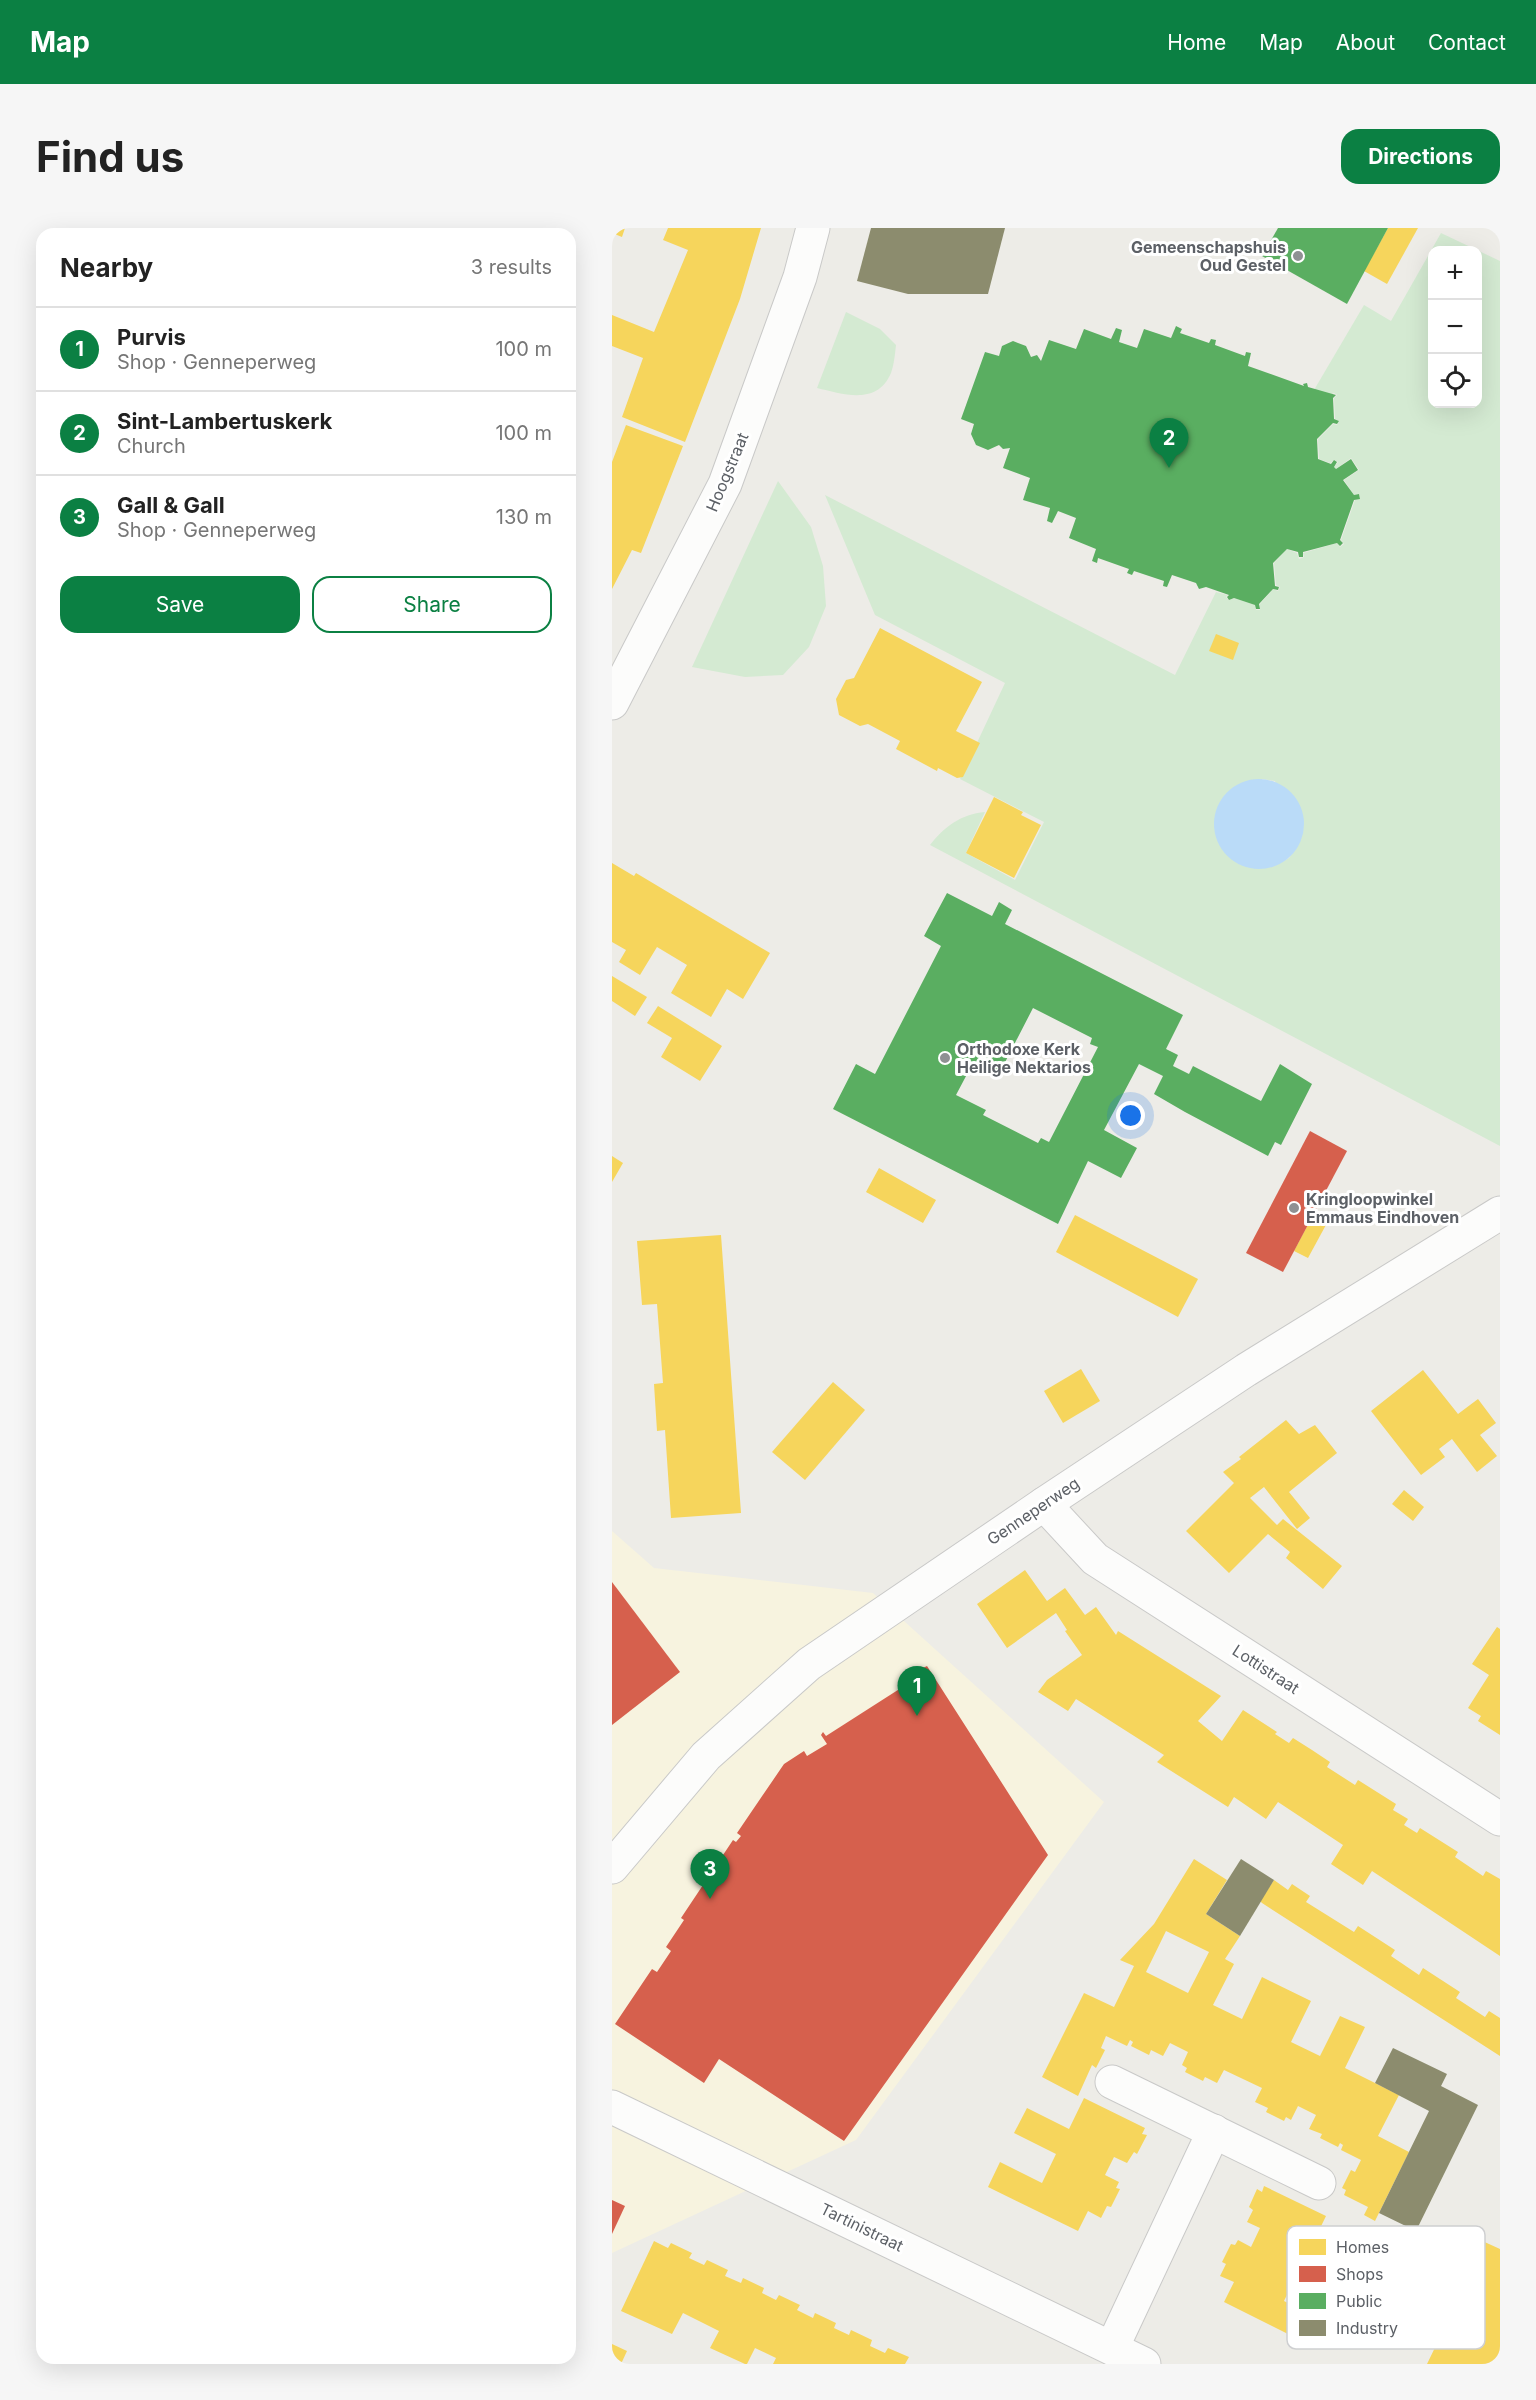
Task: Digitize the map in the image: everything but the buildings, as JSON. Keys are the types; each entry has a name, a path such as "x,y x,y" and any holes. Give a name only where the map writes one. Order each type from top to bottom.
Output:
{"street":[{"name":"Hoogstraat","path":"612,703 725,484 800,277 813,228"},
{"name":"Genneperweg","path":"612,1867 706,1756 808,1664 1044,1503 1246,1371 1500,1214"},
{"name":"Lottistraat","path":"1044,1503 1095,1559 1500,1819"},
{"path":"1112,2082 1319,2183"},
{"name":"Tartinistraat","path":"612,2107 1144,2364"},
{"path":"1112,2349 1214,2132"}],"shaded area":[{"path":"612,1531 654,1568 873,1593 1104,1802 856,2140 612,2253"}],"green space":[{"path":"1441,233 1469,246 1434,246"},
{"path":"1482,253 1500,261 1500,1146 930,845 954,822 968,815 985,812 966,853 1015,880 1044,822 960,779 1005,683 875,615 825,495 1175,675 1216,592 1228,595 1226,597 1229,600 1234,598 1255,605 1256,610 1260,610 1260,604 1273,589 1278,591 1280,587 1276,585 1274,563 1287,549 1297,553 1299,559 1304,557 1303,553 1337,543 1340,547 1344,544 1341,540 1355,500 1360,498 1359,494 1354,495 1344,480 1359,470 1351,458 1336,469 1334,467 1338,462 1334,460 1330,463 1319,459 1318,439 1339,421 1335,419 1334,398 1337,395 1314,390 1364,305 1391,321 1428,256 1428,408 1482,408","holes":["1262,779 1275,781 1297,847 1289,858 1278,864"]},
{"path":"846,312 880,329 896,345 891,373 885,383 868,394 848,395 817,388"},
{"path":"778,481 811,527 823,566 826,606 809,647 783,675 745,677 692,667"}],"water":[{"path":"1259,779 1276,783 1291,792 1300,807 1304,824 1300,841 1291,856 1276,865 1259,869 1242,865 1227,856 1218,841 1214,824 1218,807 1227,792 1242,783"}],"place":[{"name":"Gemeenschapshuis Oud Gestel","path":"1298,256"},
{"name":"Sint-Lambertuskerk","path":"1169,468"},
{"name":"Orthodoxe Kerk Heilige Nektarios","path":"945,1058"},
{"name":"Kringloopwinkel Emmaus Eindhoven","path":"1294,1208"},
{"name":"Purvis","path":"917,1716"},
{"name":"Gall & Gall","path":"710,1899"}]}
